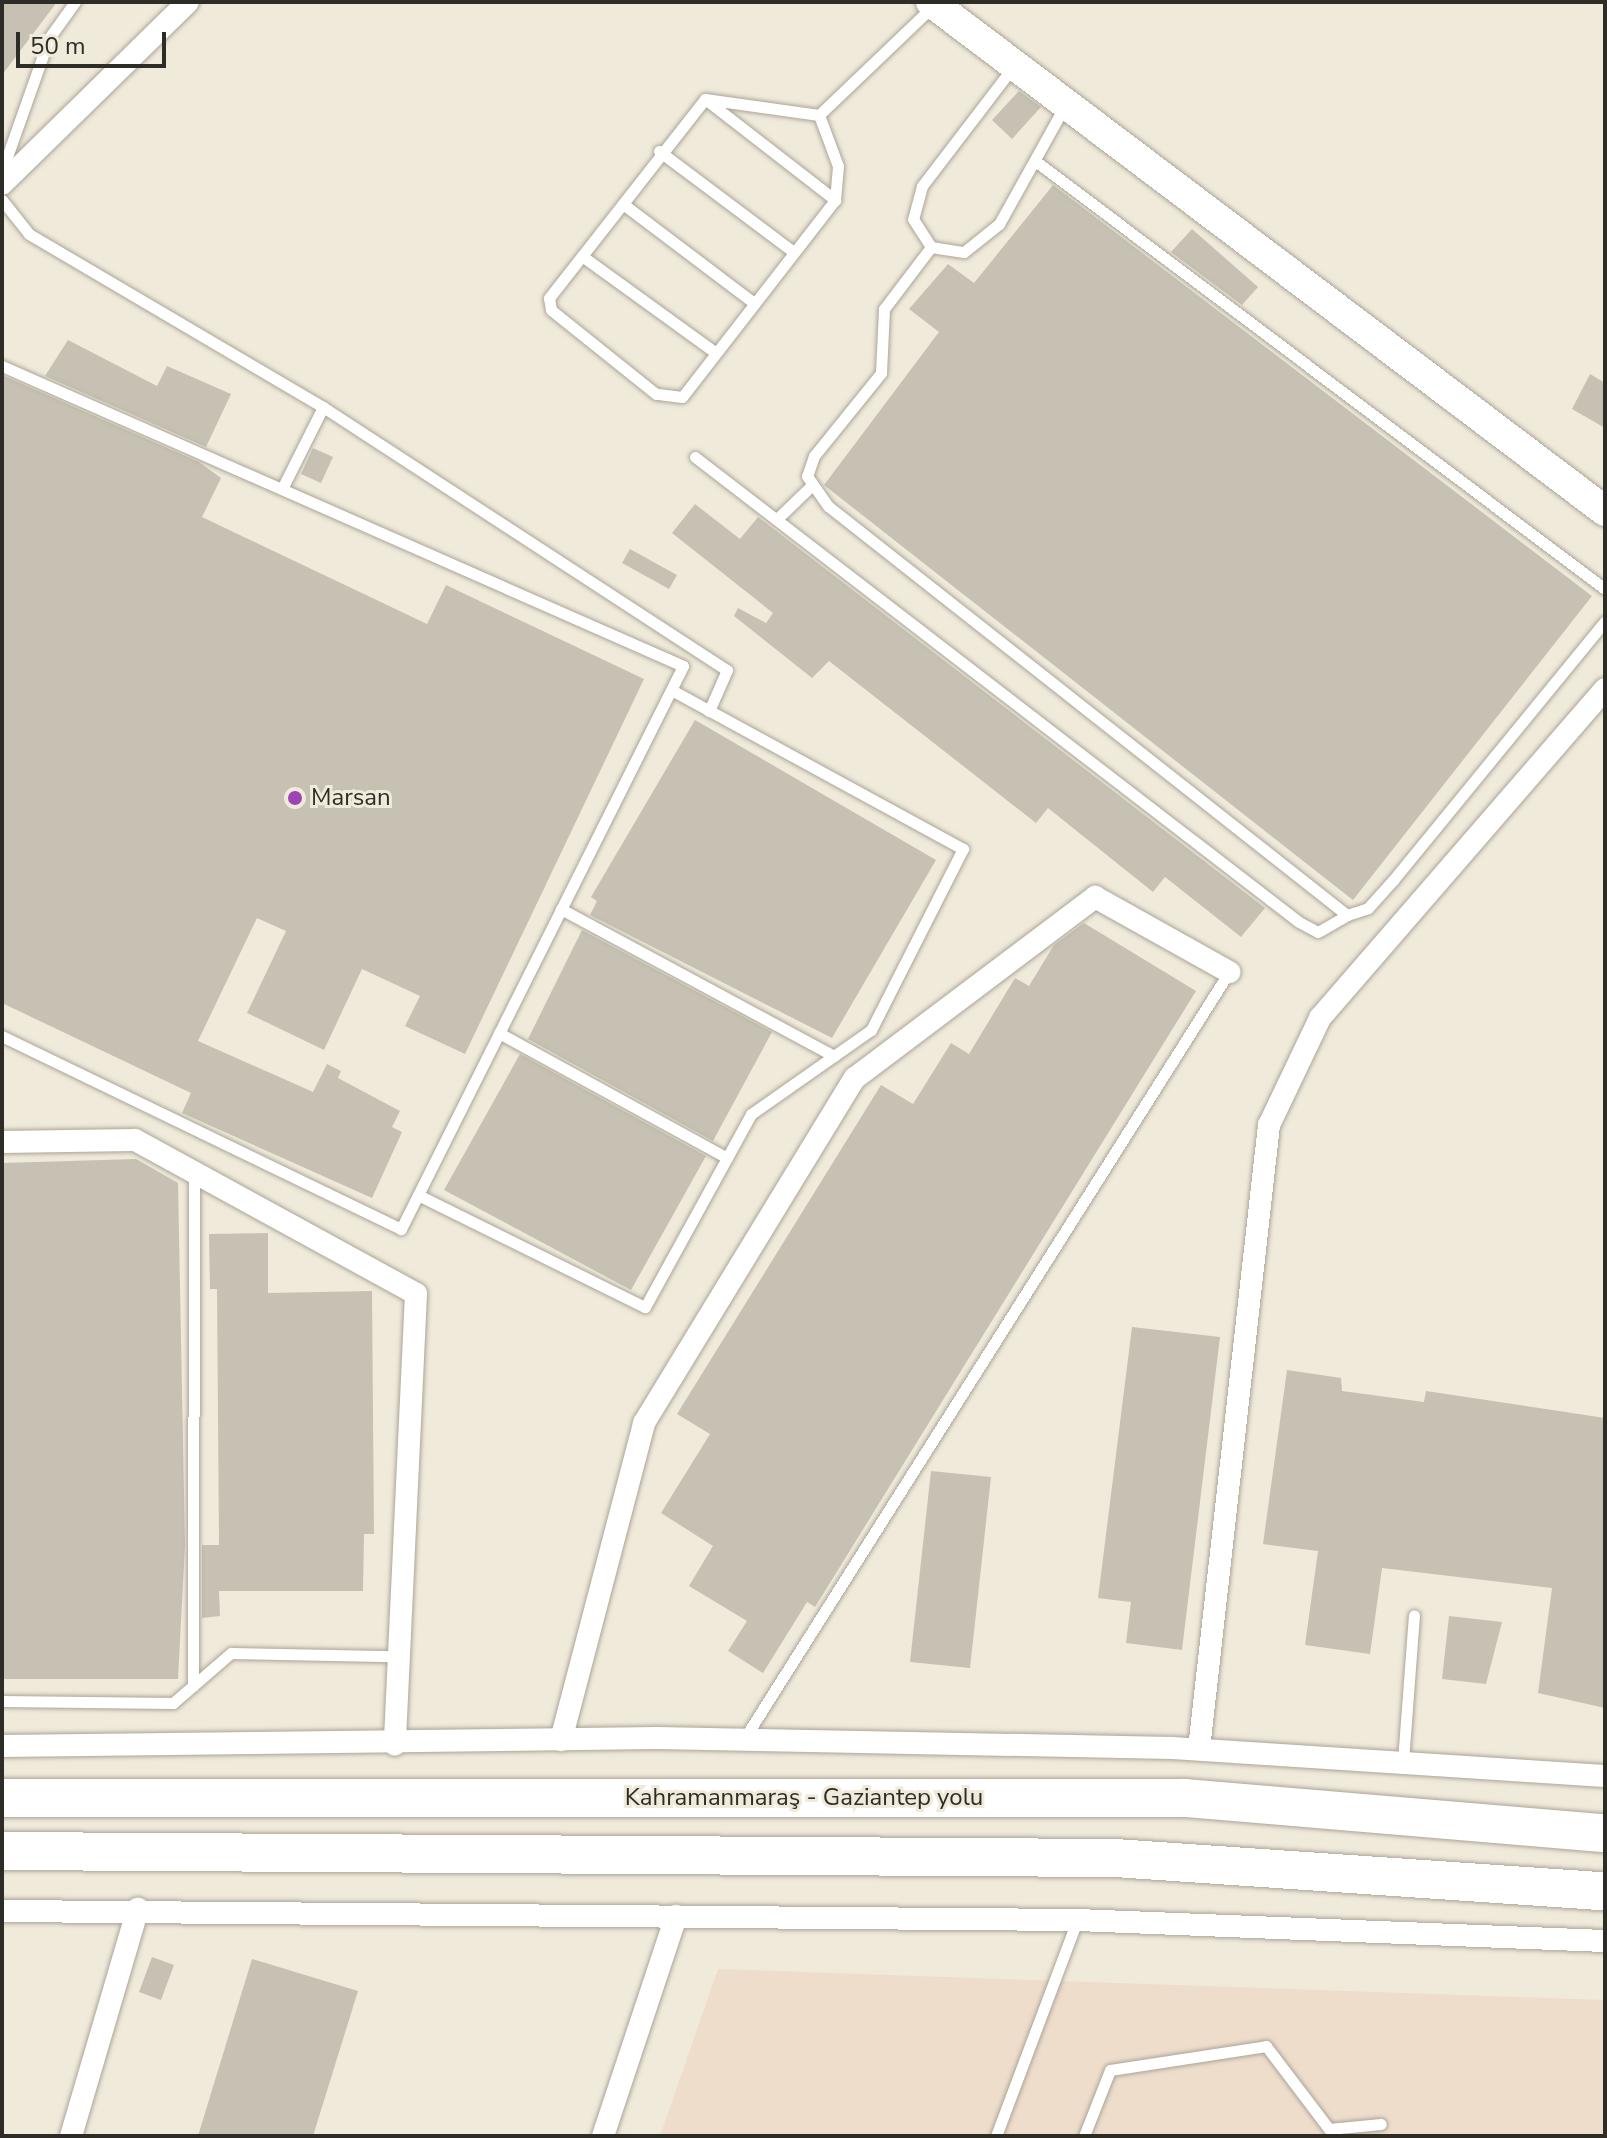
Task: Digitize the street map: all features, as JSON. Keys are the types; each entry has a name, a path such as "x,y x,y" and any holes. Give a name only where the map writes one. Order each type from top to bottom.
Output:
{"highway":[{"name":"Kahramanmaraş - Gaziantep yolu","path":"2,1798 1185,1798 1605,1833"},
{"path":"2,1851 1115,1858 1605,1891"}],"street":[{"path":"2,184 188,2"},
{"path":"932,4 1605,511"},
{"path":"1199,1749 1269,1125 1320,1018 1605,689"},
{"path":"561,1740 644,1423 855,1078 1095,897 1229,972"},
{"path":"2,1142 135,1140 416,1294 394,1656 395,1745"},
{"path":"2,1746 395,1745 561,1740 1199,1749 1605,1776"},
{"path":"2,1911 138,1909 1077,1920 1605,1941"},
{"path":"71,2136 138,1909"},
{"path":"603,2136 676,1916"}],"lane":[{"path":"2,171 49,38 75,2"},
{"path":"819,115 932,4"},
{"path":"1015,65 922,186 913,219 931,247 964,252 999,224 1038,163 1066,103"},
{"path":"705,99 819,115"},
{"path":"705,99 659,151 623,204 549,298 551,310 656,394 682,397 792,251 835,200 838,166 819,115"},
{"path":"705,99 835,200"},
{"path":"659,151 792,251"},
{"path":"1038,163 1605,589"},
{"path":"2,200 29,234 323,407 727,670 709,711"},
{"path":"623,204 754,303"},
{"path":"779,517 811,486 814,456 881,373 884,309 931,247"},
{"path":"582,256 716,353"},
{"path":"2,366 283,487 683,666 401,1229 2,1036"},
{"path":"283,487 323,407"},
{"path":"695,457 779,517 1299,922 1318,932 1347,915 1368,908 1605,621"},
{"path":"811,486 1347,915"},
{"path":"418,1195 645,1307 751,1114 871,1030 963,849 671,690"},
{"path":"561,909 834,1056"},
{"path":"743,1741 1229,972"},
{"path":"499,1033 727,1158"},
{"path":"193,1686 194,1172"},
{"path":"1403,1761 1414,1615"},
{"path":"2,1701 173,1703 231,1653 394,1656"},
{"path":"996,2136 1077,1920"},
{"path":"1084,2136 1110,2070 1266,2046 1329,2129 1381,2124"}],"shaded area":[{"path":"718,1969 1605,2000 1605,2136 660,2136"}],"building":[{"path":"2,2 57,2 2,75"},
{"path":"1019,91 1041,107 1012,139 992,120"},
{"path":"1053,185 1592,596 1353,900 824,485 939,332 909,309 948,264 974,283"},
{"path":"1192,229 1258,287 1242,305 1171,252"},
{"path":"68,340 157,386 167,366 231,394 206,447 45,376"},
{"path":"1590,374 1605,383 1605,428 1572,409"},
{"name":"Marsan","path":"2,375 199,462 221,478 202,517 427,624 446,585 644,679 465,1054 405,1026 420,996 362,969 324,1050 247,1013 286,931 257,918 198,1041 313,1092 327,1064 341,1071 338,1078 400,1111 392,1127 402,1132 372,1198 182,1113 191,1093 2,1003"},
{"path":"313,448 333,457 321,483 301,474"},
{"path":"695,504 740,539 758,517 1265,908 1241,937 1165,877 1153,892 1048,808 1036,823 829,661 812,678 734,616 738,608 766,623 773,613 672,533"},
{"path":"630,549 677,575 669,589 622,563"},
{"path":"695,720 936,860 832,1038 590,915 597,901 591,897"},
{"path":"1084,923 1196,991 815,1607 807,1602 763,1673 728,1651 747,1621 689,1586 713,1546 661,1513 710,1434 677,1414 881,1085 913,1104 951,1043 969,1054 1015,978 1029,986 1054,945"},
{"path":"582,930 772,1032 713,1141 528,1039"},
{"path":"520,1054 706,1156 631,1290 444,1190"},
{"path":"136,1159 178,1183 185,1545 178,1679 2,1679 2,1163"},
{"path":"268,1233 268,1293 372,1291 374,1534 364,1534 363,1591 219,1591 220,1616 202,1618 202,1545 219,1545 217,1289 210,1289 209,1234"},
{"path":"1132,1327 1220,1337 1182,1650 1126,1643 1131,1602 1098,1598"},
{"path":"1287,1370 1341,1378 1342,1391 1424,1402 1426,1391 1605,1418 1605,1708 1538,1693 1552,1588 1382,1568 1370,1654 1305,1645 1318,1551 1263,1544"},
{"path":"931,1471 991,1477 970,1668 910,1662"},
{"path":"1449,1616 1502,1622 1486,1684 1442,1679"},
{"path":"152,1957 174,1965 161,2000 139,1992"},
{"path":"252,1959 358,1991 313,2136 198,2136"}],"place":[{"name":"Marsan","path":"295,798"}]}
